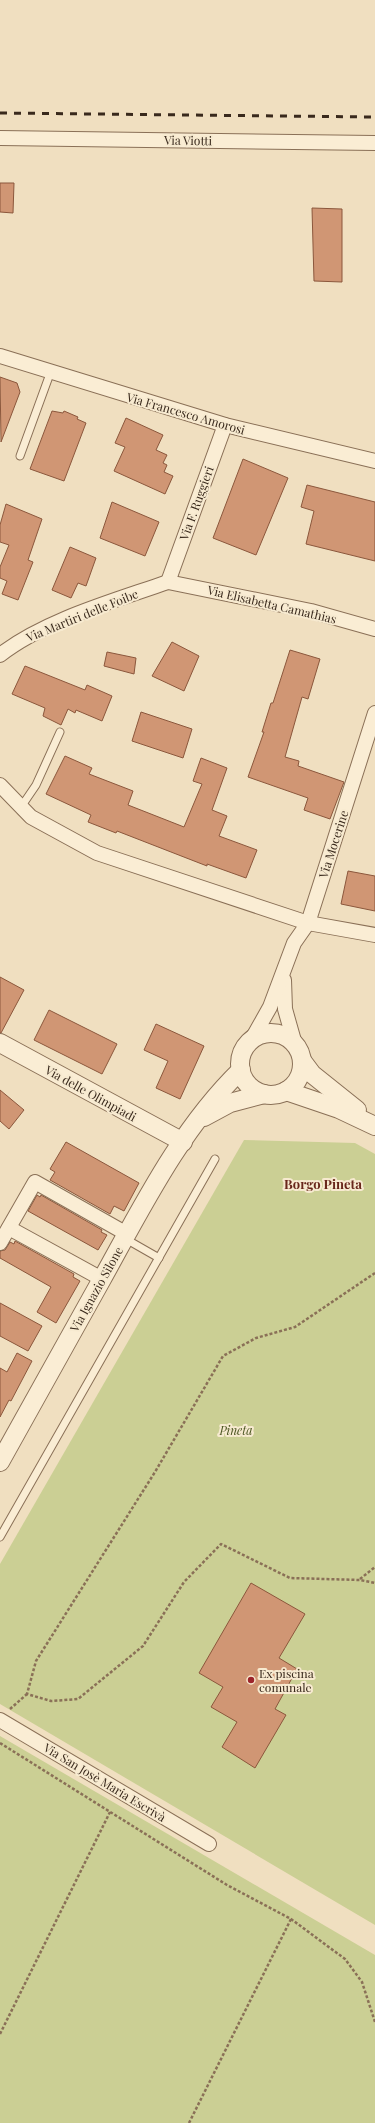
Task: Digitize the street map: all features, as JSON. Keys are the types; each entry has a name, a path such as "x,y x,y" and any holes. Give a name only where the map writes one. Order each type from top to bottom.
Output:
{"street":[{"name":"Via Viotti","path":"0,138 375,143"},
{"name":"Via Francesco Amorosi","path":"0,356 225,425 375,461"},
{"name":"Via F. Ruggieri","path":"168,582 225,425"},
{"name":"Via Elisabetta Camathias","path":"168,582 311,611 375,629"},
{"name":"Via Martiri delle Foibe","path":"0,655 27,637 61,622 168,582"},
{"name":"Via Mocerine","path":"252,1039 270,1007 294,943 308,923 375,713"},
{"path":"0,785 31,817 97,853 308,923 375,935"},
{"name":"Via Mocerine","path":"284,972 285,1009 294,1042"},
{"path":"303,1062 299,1079 286,1091 279,1094 264,1094 249,1086 241,1070 242,1053 252,1039 260,1034 278,1033 294,1042 299,1048 303,1062 310,1072 375,1125"},
{"name":"Via delle Olimpiadi","path":"0,1043 183,1142"},
{"name":"Via Ignazio Silone","path":"0,1462 126,1236 183,1142 216,1096 241,1070"},
{"path":"286,1091 339,1109 375,1125"},
{"name":"Via Ignazio Silone","path":"198,1120 230,1103 264,1094"},
{"path":"0,1244 35,1182 126,1236"},
{"path":"10,1228 102,1279"},
{"name":"Via San Josè Maria Escrivà","path":"3,1716 210,1844"}],"lane":[{"path":"20,456 51,372"},
{"path":"21,807 36,785 60,732"},
{"path":"1,1532 215,1159"},
{"path":"126,1236 159,1258"}],"path":[{"path":"3,1716 27,1694 36,1661 155,1472 223,1356 256,1338 295,1327 375,1273"},
{"path":"27,1694 50,1701 78,1699 143,1646 184,1582 221,1544 290,1578 360,1580 375,1583"},
{"path":"360,1580 375,1567"},
{"path":"0,1743 228,1885 291,1919 345,1959 362,1982 375,2022"},
{"path":"0,2034 110,1812"},
{"path":"189,2123 291,1919"}],"green space":[{"name":"Pineta","path":"244,1140 355,1143 375,1154 375,1925 0,1704 0,1564"},
{"path":"0,1736 375,1955 375,2123 0,2123"}],"building":[{"path":"0,183 14,183 13,213 0,212"},
{"path":"312,208 342,209 342,282 314,281"},
{"path":"0,377 17,383 20,392 1,442"},
{"path":"52,411 63,413 64,411 78,417 77,419 86,423 64,481 30,469"},
{"path":"126,418 163,435 156,450 167,455 163,463 167,465 164,472 173,476 165,494 114,471 125,447 115,443"},
{"path":"243,459 288,478 256,555 213,538"},
{"path":"307,485 375,502 375,561 306,544 314,511 301,507"},
{"path":"112,502 159,522 145,556 100,538"},
{"path":"6,504 42,519 28,560 33,562 18,600 2,594 7,581 0,578 0,567 9,545 0,542 0,525"},
{"path":"70,547 96,558 86,586 78,583 71,598 52,590"},
{"path":"172,642 199,656 184,691 152,676"},
{"path":"290,650 320,659 308,699 302,697 285,757 299,761 298,766 344,782 330,819 304,810 308,798 248,777 264,732 262,732 271,703 273,703"},
{"path":"107,652 136,658 134,674 104,666"},
{"path":"25,666 85,690 87,685 112,696 102,721 76,710 75,713 68,709 61,725 43,716 45,708 12,694"},
{"path":"141,712 192,729 183,758 132,741"},
{"path":"65,756 92,768 89,774 133,791 128,805 184,827 202,784 193,781 201,758 227,768 212,810 227,816 219,836 257,850 246,878 207,864 207,866 117,831 116,833 88,822 91,815 46,794"},
{"path":"348,871 375,876 375,911 341,904"},
{"path":"0,977 24,990 1,1033 0,1033"},
{"path":"49,1010 117,1044 102,1074 34,1040"},
{"path":"156,1024 204,1046 180,1099 156,1088 168,1061 144,1050"},
{"path":"0,1090 24,1110 9,1129 0,1121"},
{"path":"66,1142 139,1183 124,1211 114,1206 110,1214 50,1180 55,1172 50,1169"},
{"path":"37,1195 40,1197 41,1195 102,1230 101,1232 107,1235 98,1250 28,1211"},
{"path":"15,1241 74,1274 73,1277 80,1281 56,1323 37,1312 51,1287 0,1258 0,1251 5,1250 10,1242 14,1244"},
{"path":"0,1303 42,1326 28,1351 0,1336"},
{"path":"17,1353 32,1361 11,1401 9,1400 0,1417 0,1368 7,1372"},
{"name":"Ex piscina comunale","path":"251,1583 305,1614 279,1658 297,1669 275,1709 286,1715 255,1768 222,1747 237,1722 211,1707 223,1687 199,1673"}],"railway":[{"path":"0,113 375,117"}],"place":[{"name":"Ex piscina comunale","path":"251,1680"}],"district":[{"name":"Borgo Pineta","path":"323,1183"}]}
